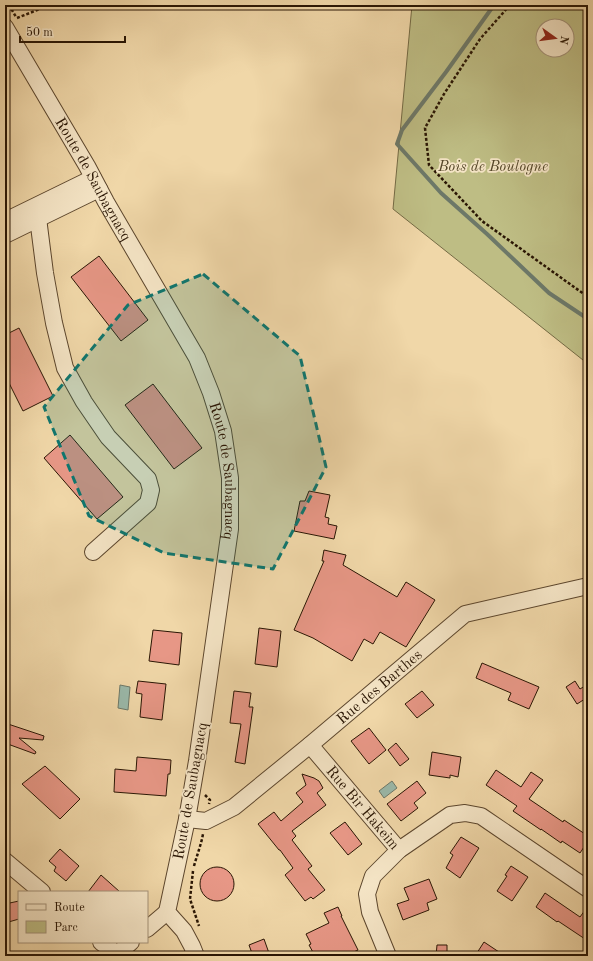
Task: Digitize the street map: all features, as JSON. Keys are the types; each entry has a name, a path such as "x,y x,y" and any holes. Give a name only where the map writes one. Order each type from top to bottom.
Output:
{"street":[{"name":"Route de Saubagnacq","path":"11,22 96,184 197,358 211,393 223,431 230,478 230,529 197,761 187,819 167,912"},
{"path":"5,234 38,218 96,184"},
{"path":"5,221 96,184"},
{"path":"38,218 45,274 54,323 65,368 84,402 100,426 108,437 148,478 151,490 148,503 94,552"},
{"name":"Rue des Barthes","path":"206,821 234,807 465,614 588,586"},
{"name":"Rue Bir Hakeim","path":"310,745 399,850 373,876 368,894 370,912 388,956"},
{"path":"399,850 450,815 465,813 481,816 588,889"},
{"path":"187,819 206,821"},
{"path":"7,865 41,891"},
{"path":"148,928 167,912 184,931 196,956"},
{"path":"102,943 116,955 130,943"}],"path":[{"path":"9,5 11,22 50,5"},
{"path":"510,5 480,39 444,94 425,128 429,165 482,221 588,297"},
{"path":"199,926 190,900 193,867 202,844 210,800 206,796 205,790"}],"highlighted area":[{"path":"203,274 300,356 326,467 273,569 164,553 89,516 44,407 128,305"}],"green space":[{"name":"Bois de Boulogne","path":"412,5 588,5 588,364 393,209"}],"shaded area":[{"path":"120,685 130,687 128,710 118,708"},
{"path":"392,781 397,788 384,798 379,791"}],"building":[{"path":"99,256 148,320 121,341 71,277"},
{"path":"19,328 53,396 23,411 5,375 5,335"},
{"path":"153,384 202,448 174,469 125,405"},
{"path":"70,435 123,497 97,519 44,458"},
{"path":"309,491 330,495 325,517 329,518 328,524 337,526 334,539 294,531 300,501 305,501"},
{"path":"324,550 346,555 343,565 397,597 406,582 435,600 406,647 380,632 373,644 364,639 352,661 313,638 294,630 324,561 322,561"},
{"path":"259,628 281,631 277,667 255,664"},
{"path":"153,630 182,633 179,665 149,661"},
{"path":"482,663 539,687 529,709 508,700 511,693 476,678"},
{"path":"138,681 166,684 162,720 140,717 142,694 136,693"},
{"path":"575,681 580,689 588,684 588,697 577,704 566,687"},
{"path":"234,691 251,693 249,707 253,707 245,764 235,762 241,724 230,723"},
{"path":"422,691 434,705 417,718 405,704"},
{"path":"5,723 44,736 43,740 19,738 36,752 35,754 5,743"},
{"path":"369,728 386,750 369,764 351,741"},
{"path":"396,743 409,759 400,766 388,750"},
{"path":"432,752 461,757 458,777 450,775 450,778 429,775"},
{"path":"137,757 171,760 166,796 114,792 115,769 136,771"},
{"path":"45,766 80,799 60,819 22,784"},
{"path":"496,770 521,787 531,772 543,780 529,799 563,822 564,820 588,836 588,841 580,853 562,841 561,843 513,811 517,806 486,785"},
{"path":"302,774 319,781 323,788 317,793 326,805 292,831 296,836 292,840 312,866 308,869 325,890 313,899 311,897 305,901 285,875 293,868 258,824 274,812 281,821 303,802 296,793 306,785"},
{"path":"417,781 426,793 414,803 418,808 401,821 387,804"},
{"path":"345,822 362,844 348,855 330,833"},
{"path":"461,837 479,848 460,878 446,868 453,855 450,853"},
{"path":"60,849 79,866 66,881 54,871 56,867 49,861"},
{"path":"511,866 528,877 512,901 497,891 507,876 505,875"},
{"path":"217,867 229,872 234,884 229,896 217,901 205,896 200,884 205,872"},
{"path":"101,875 119,891 89,891"},
{"path":"429,879 437,899 427,903 429,910 403,920 397,904 409,900 404,888"},
{"path":"545,893 580,917 588,906 588,941 536,907"},
{"path":"18,901 18,919 5,923 5,904"},
{"path":"338,907 358,950 345,956 315,956 309,945 311,944 306,934 329,923 324,913"},
{"path":"264,939 270,956 253,956 249,945"},
{"path":"484,942 505,956 475,956"},
{"path":"437,945 447,945 447,956 436,956"}],"waterway":[{"path":"494,5 402,130 397,144 441,193 549,293 588,319"}]}
